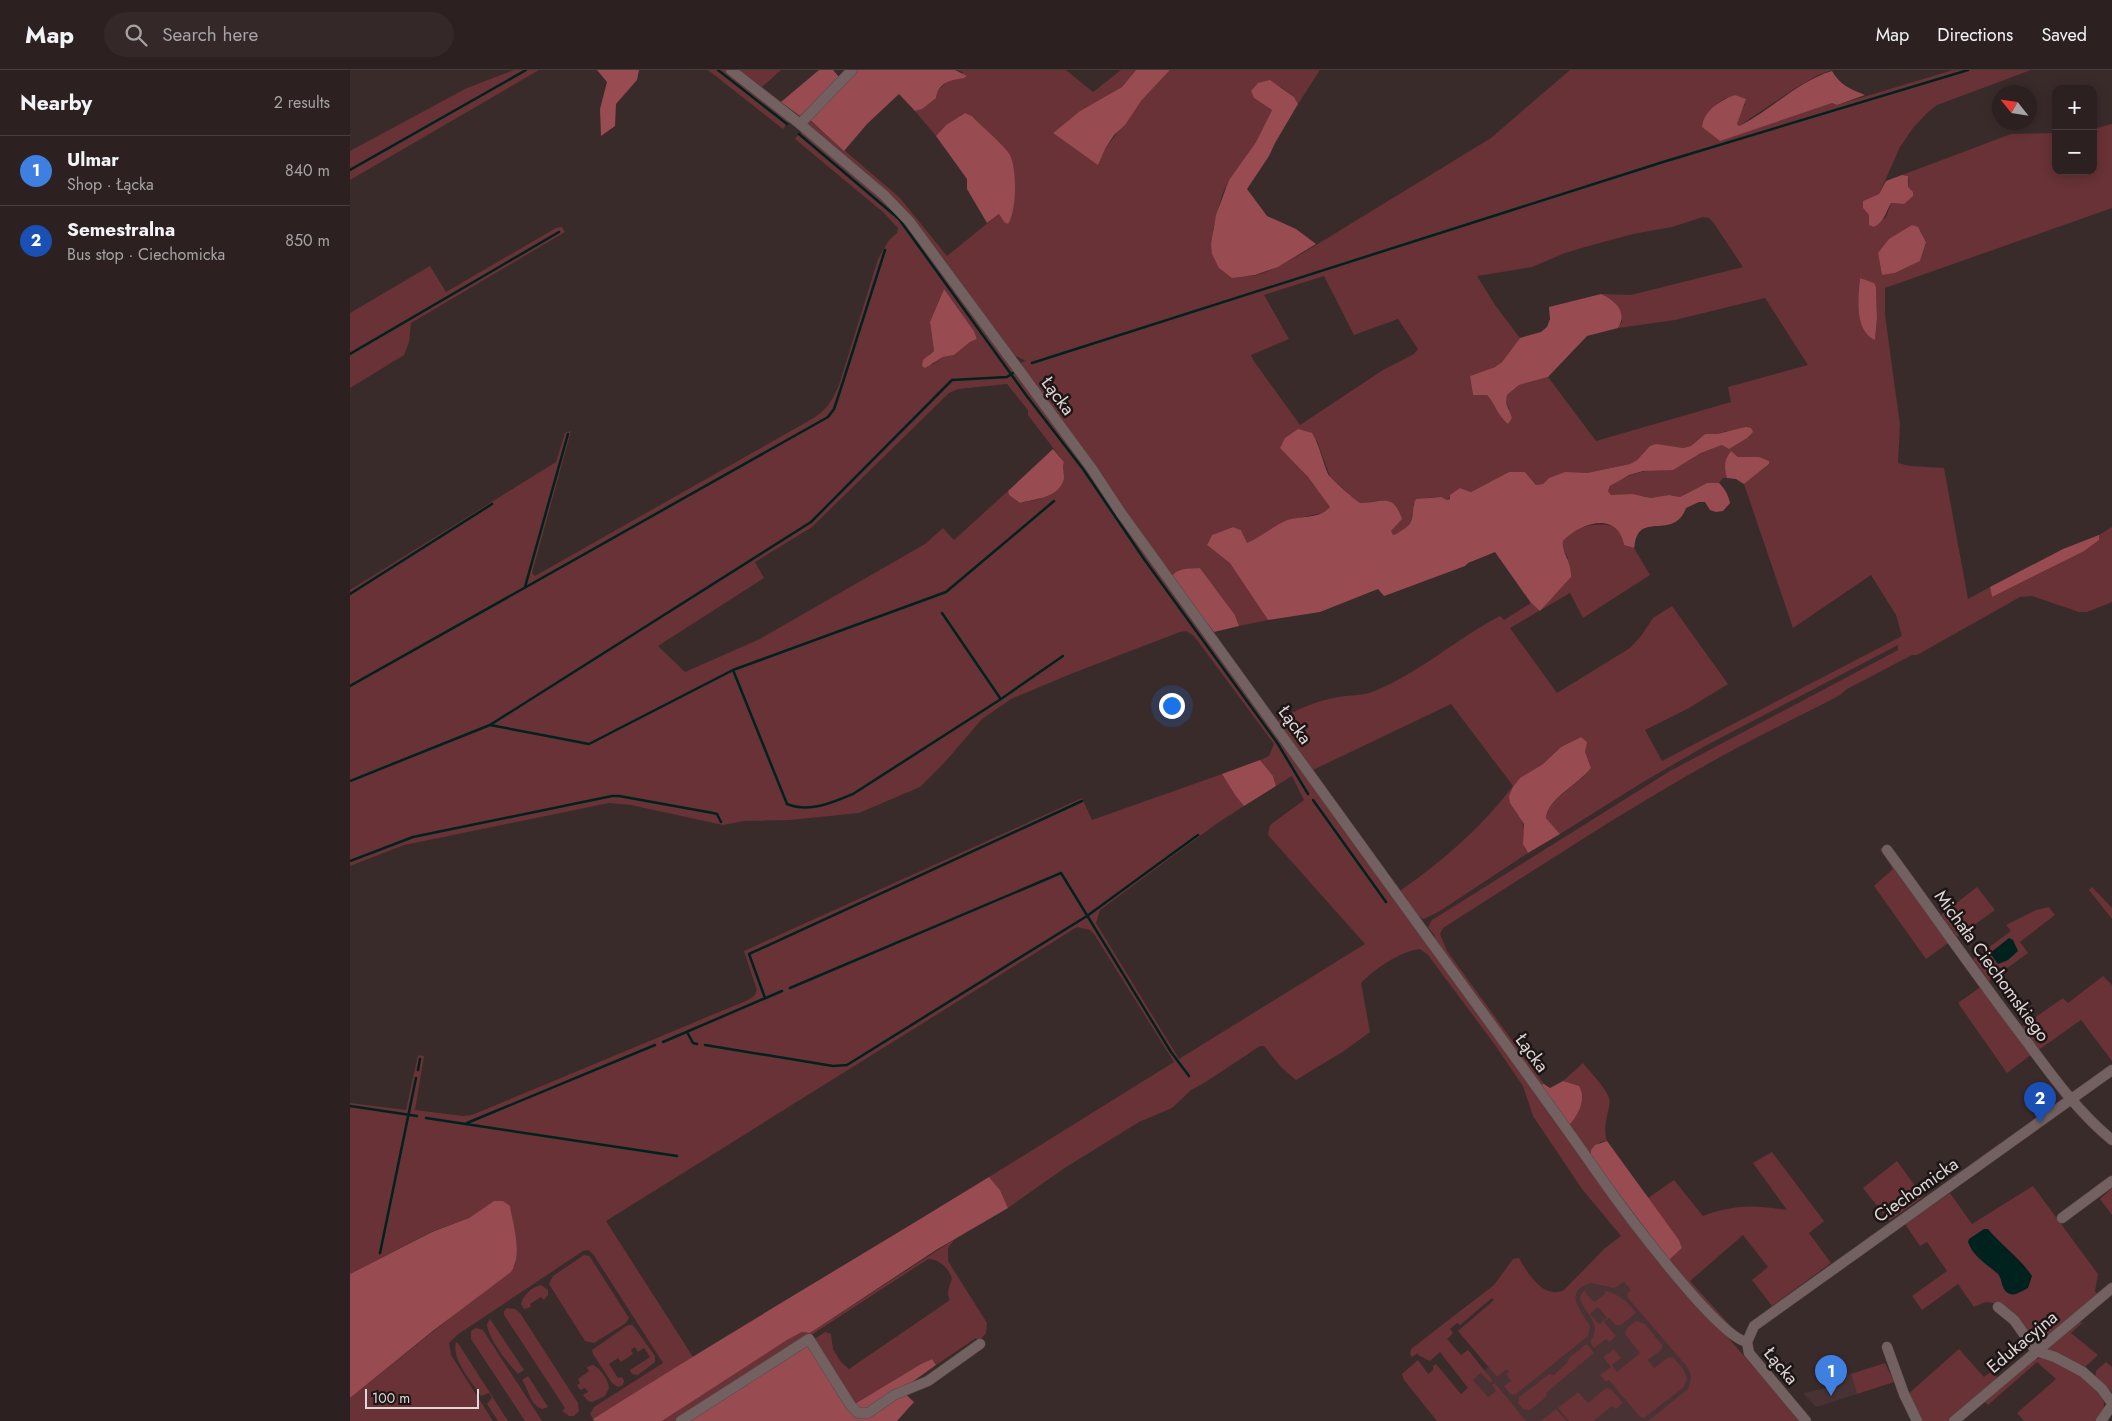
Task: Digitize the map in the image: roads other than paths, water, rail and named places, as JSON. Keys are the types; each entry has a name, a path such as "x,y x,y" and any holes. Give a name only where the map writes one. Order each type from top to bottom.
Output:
{"street":[{"name":"Łącka","path":"731,70 800,124 884,195 908,220 1092,469 1121,513 1523,1068 1614,1198 1664,1261 1710,1313 1734,1337 1747,1342 1749,1353 1753,1360 1806,1421"},
{"path":"800,124 852,70"},
{"name":"Michała Ciechomskiego","path":"1887,850 1994,999 2071,1100 2095,1126 2112,1140"},
{"name":"Ciechomicka","path":"1747,1342 1750,1331 1758,1322 2112,1070"},
{"path":"2062,1218 2112,1181"},
{"name":"Edukacyjna","path":"1954,1421 2112,1288"},
{"path":"1998,1307 2019,1327 2036,1351 2055,1357 2083,1372 2102,1389 2112,1404 2101,1421"},
{"path":"682,1421 809,1340 851,1406 861,1414 868,1413 894,1396 928,1381 980,1344"},
{"path":"1886,1347 1904,1394 1917,1421"}],"water":[{"path":"2009,938 2013,940 2018,951 2008,960 1998,964 1990,953"},
{"path":"1984,1229 1988,1229 2032,1276 2028,1288 2014,1294 2007,1293 1998,1274 1973,1252 1968,1242 1969,1239"}],"waterway":[{"path":"350,170 526,70"},
{"path":"718,70 787,124"},
{"path":"1032,363 1663,162 1968,70"},
{"path":"799,134 899,219 1026,395 1083,469 1144,559 1278,744 1308,794"},
{"path":"350,354 559,232"},
{"path":"350,686 828,417 834,409 885,250"},
{"path":"350,781 490,725 811,522 952,380 1007,377 1013,373"},
{"path":"525,587 568,434"},
{"path":"490,725 589,744 733,670 946,592 1054,501"},
{"path":"350,594 492,504"},
{"path":"942,613 1000,698"},
{"path":"733,670 787,804 804,808 820,806 853,794 1001,699 1063,656"},
{"path":"350,861 413,837 612,796 713,813 717,814 721,822"},
{"path":"1313,800 1386,902"},
{"path":"765,998 749,954 1082,801"},
{"path":"705,1045 833,1066 847,1065 1087,916 1198,835"},
{"path":"790,988 1061,873 1171,1052 1189,1076"},
{"path":"663,1042 782,991"},
{"path":"687,1032 693,1043 697,1044"},
{"path":"467,1123 655,1045"},
{"path":"418,1070 420,1059"},
{"path":"380,1253 416,1078"},
{"path":"350,1106 417,1116"},
{"path":"426,1118 677,1156"}],"place":[{"name":"Semestralna","path":"2040,1123"},
{"name":"Ulmar","path":"1831,1396"}]}
